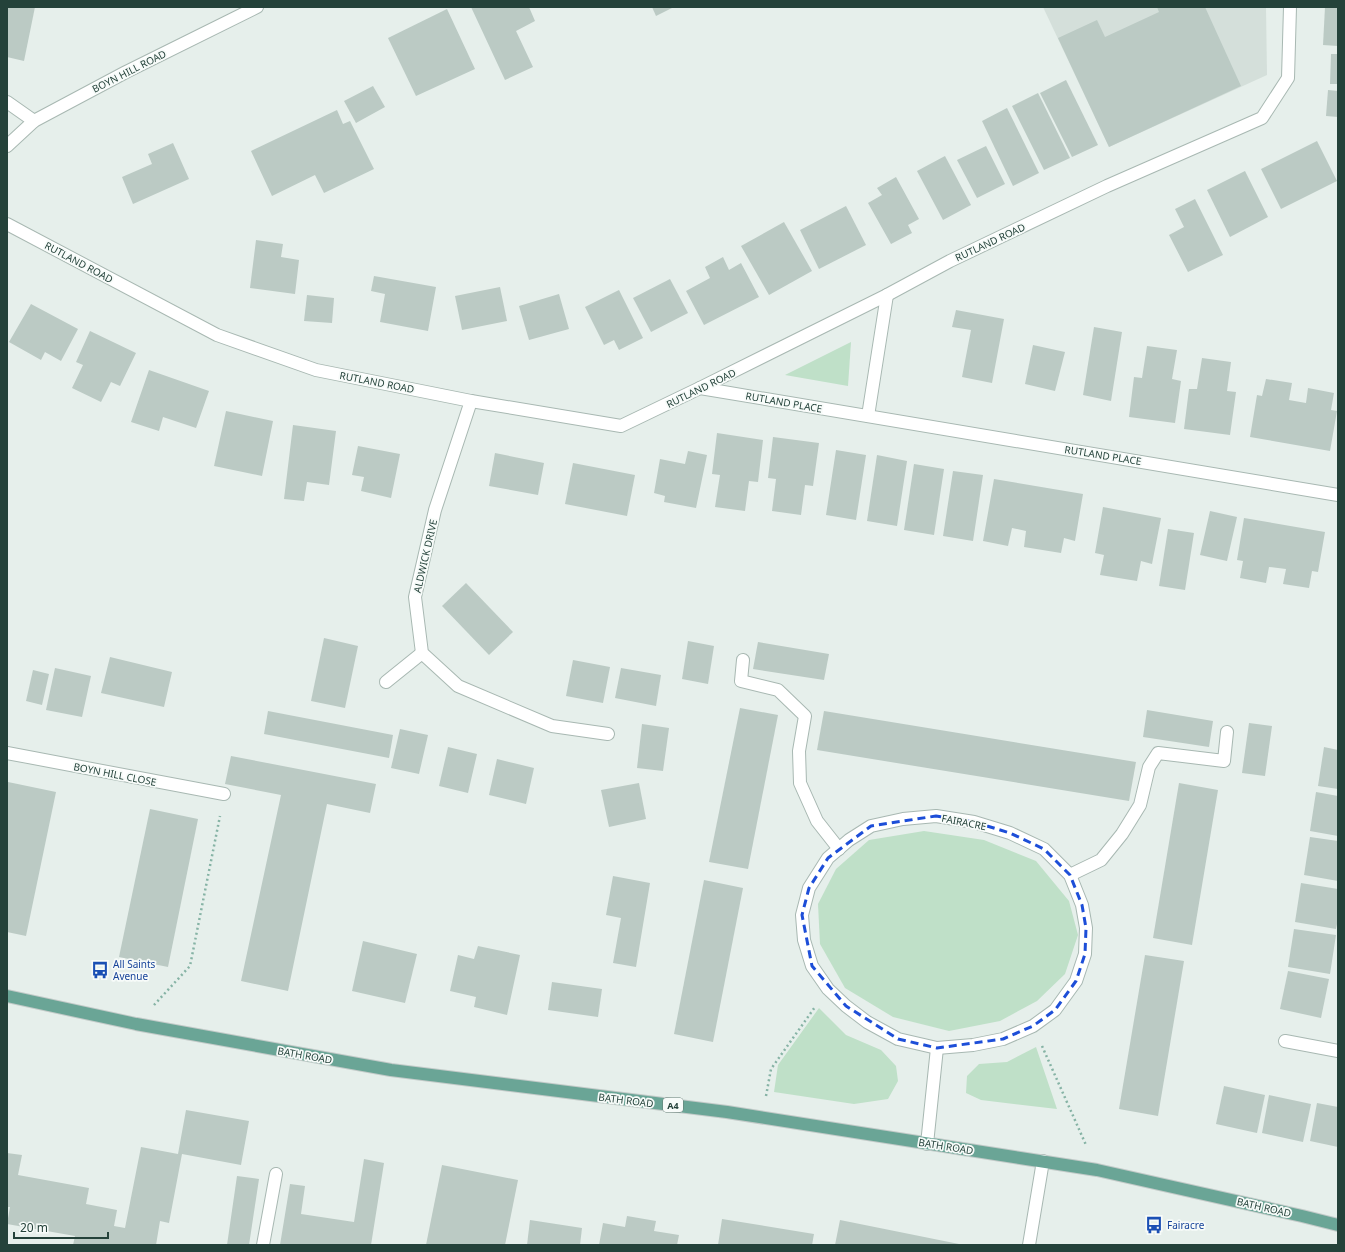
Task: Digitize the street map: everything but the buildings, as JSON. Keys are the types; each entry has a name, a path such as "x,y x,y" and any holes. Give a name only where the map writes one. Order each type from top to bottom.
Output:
{"main road":[{"name":"BATH ROAD","path":"7,996 136,1024 391,1070 719,1111 1097,1170 1338,1225"}],"street":[{"name":"BOYN HILL ROAD","path":"7,146 34,120 256,7"},
{"name":"RUTLAND ROAD","path":"7,224 217,336 316,370 471,401 621,426 888,295 950,260 1072,203 1262,118 1288,78 1290,7"},
{"path":"7,102 34,120"},
{"path":"868,416 888,295"},
{"name":"RUTLAND PLACE","path":"700,388 1338,495"},
{"name":"ALDWICK DRIVE","path":"422,653 415,596 435,510 471,401"},
{"path":"386,682 422,653 458,686 552,726 608,734"},
{"path":"744,660 741,681 778,690 805,716 799,751 800,783 817,821 839,849"},
{"path":"1070,875 1100,860 1122,834 1140,805 1149,767 1158,753 1224,761 1227,732"},
{"name":"BOYN HILL CLOSE","path":"7,753 224,794"},
{"name":"FAIRACRE","path":"936,816 974,822 1010,833 1044,849 1070,875 1082,905 1086,928 1085,954 1076,981 1055,1010 1033,1026 1003,1039 973,1045 937,1048 898,1039 867,1022 846,1006 828,989 812,966 804,940 802,915 809,888 828,858 849,840 871,826 902,819 936,816"},
{"path":"1285,1041 1338,1051"},
{"path":"927,1144 937,1048"},
{"path":"1029,1245 1043,1161"},
{"path":"263,1245 276,1174"}],"path":[{"path":"136,1024 190,966 224,794"},
{"path":"763,1118 771,1069 828,989"},
{"path":"1033,1026 1097,1170"}],"highlighted area":[{"path":"936,816 974,822 1010,833 1044,849 1070,875 1082,905 1086,928 1085,954 1076,981 1055,1010 1033,1026 1003,1039 937,1048 898,1039 846,1006 812,966 802,915 809,888 828,858 871,826"}],"shaded area":[{"path":"1043,7 1266,7 1267,75 1109,147"}],"green space":[{"path":"851,342 848,386 785,375"},
{"path":"924,831 984,840 1036,861 1069,901 1078,935 1065,974 1037,1001 1000,1021 949,1031 893,1017 845,988 820,944 818,904 836,869 869,840"},
{"path":"819,1008 846,1035 881,1050 896,1066 898,1081 888,1099 854,1104 774,1092 778,1065"},
{"path":"1036,1047 1057,1109 981,1100 966,1093 967,1076 979,1064 1007,1062"}],"place":[{"name":"All Saints Avenue","path":"100,970"},
{"name":"Fairacre","path":"1154,1225"}]}
